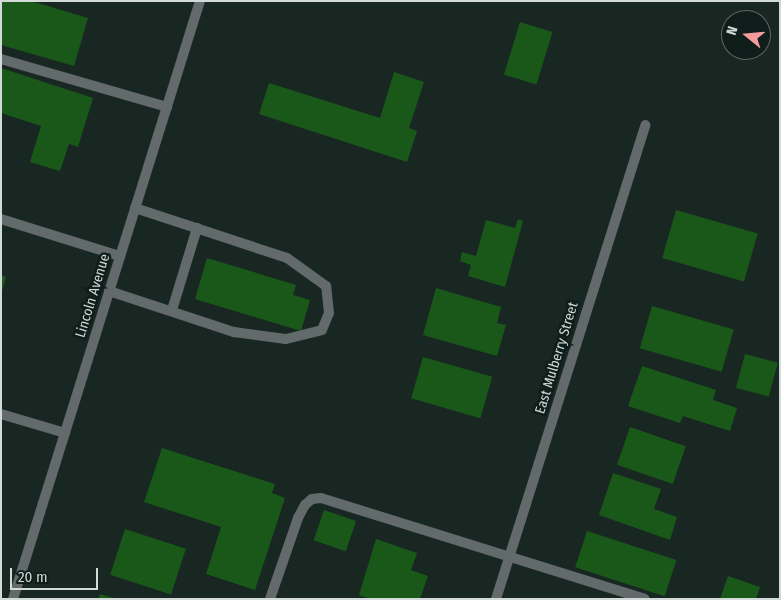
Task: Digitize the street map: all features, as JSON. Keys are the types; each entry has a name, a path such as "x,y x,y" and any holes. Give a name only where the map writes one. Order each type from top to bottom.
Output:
{"street":[{"name":"Lincoln Avenue","path":"13,599 200,1"},
{"path":"1,59 167,106"},
{"name":"East Mulberry Street","path":"496,599 645,125"},
{"path":"109,291 172,310 234,332 286,339 322,330 329,313 326,286 287,258 135,208"},
{"path":"1,219 120,256"},
{"path":"172,310 197,228"},
{"path":"1,414 65,433"},
{"path":"270,599 298,518 312,499 321,498 510,554 645,599"}],"building":[{"path":"1,1 31,1 88,18 74,66 1,45"},
{"path":"520,22 553,32 536,85 504,75"},
{"path":"1,68 93,98 78,147 69,144 60,171 30,162 41,126 1,113"},
{"path":"394,72 424,82 409,128 417,131 407,162 259,114 269,83 380,118"},
{"path":"676,210 758,233 744,281 662,258"},
{"path":"518,219 523,221 505,287 468,276 471,265 460,261 462,252 476,256 486,220 515,228"},
{"path":"207,258 296,285 293,295 310,300 301,331 195,299"},
{"path":"1,275 6,277 2,291 1,291"},
{"path":"436,288 501,307 497,323 506,325 497,356 423,335"},
{"path":"652,306 734,329 722,372 640,348"},
{"path":"745,354 778,363 769,397 736,388"},
{"path":"423,357 492,377 480,418 411,398"},
{"path":"642,366 716,390 713,400 737,408 730,431 683,416 680,423 628,406"},
{"path":"630,427 686,446 673,484 617,465"},
{"path":"162,448 275,484 272,493 285,498 255,590 206,574 221,527 144,502"},
{"path":"613,473 661,489 654,509 677,517 670,540 599,515"},
{"path":"324,510 356,521 346,551 314,540"},
{"path":"125,529 186,549 171,594 110,575"},
{"path":"587,531 676,560 665,596 575,567"},
{"path":"376,539 417,553 411,570 428,576 420,599 370,599 359,595"},
{"path":"728,576 760,587 756,599 720,599"},
{"path":"100,594 114,598 114,599 98,599"}]}
